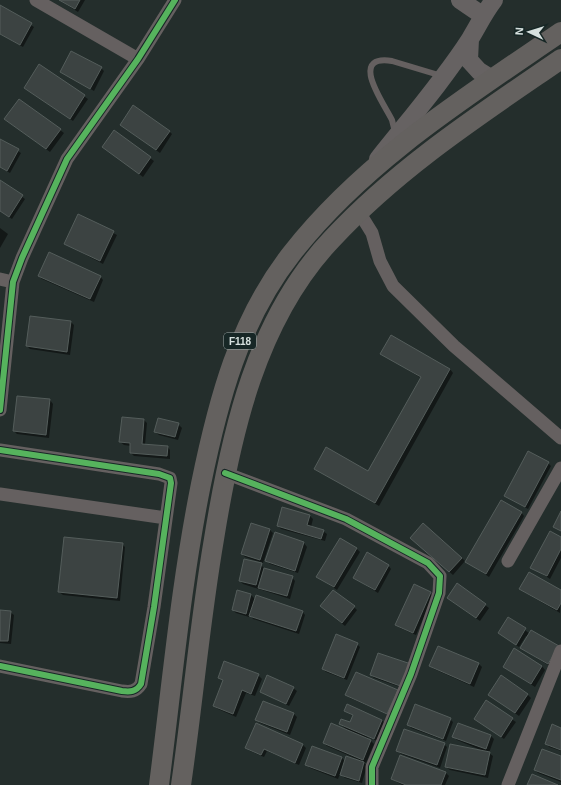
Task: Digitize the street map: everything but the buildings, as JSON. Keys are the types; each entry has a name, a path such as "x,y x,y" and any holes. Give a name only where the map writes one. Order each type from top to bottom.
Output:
{"main road":[{"path":"460,0 482,15"},
{"path":"361,178 443,76 470,39 482,15 494,0"},
{"name":"F118","path":"159,785 184,579 196,512 219,406 236,349 266,290 291,253 361,178 405,143 492,79 561,32"},
{"path":"470,39 469,60 479,72 492,79"},
{"name":"F118","path":"181,785 202,612 225,473 249,382 270,333 297,283 330,240 358,212 374,197 446,139 561,59"}],"street":[{"path":"36,0 138,59"},
{"path":"0,410 6,281 67,159 138,59 175,0"},
{"path":"358,212 372,233 380,261 393,286 454,346 561,438"},
{"path":"0,450 166,476 170,478 171,483 154,607 139,687 133,691 122,691 0,666"},
{"path":"508,562 561,468"},
{"path":"225,473 346,519 428,563 440,576 438,594 411,674 372,767 372,785"},
{"path":"0,494 166,518"},
{"path":"508,785 561,651"}],"lane":[{"path":"396,136 392,121 373,87 370,77 371,69 375,63 384,60 392,61 443,76"}],"cycle path":[{"path":"0,410 13,282 22,258 67,159 138,59 175,0"},
{"path":"0,450 159,474 170,478 171,483 154,607 141,684 139,687 133,691 122,691 0,666"},
{"path":"225,473 346,519 428,563 440,576 439,593 411,674 372,767 372,785"}]}
